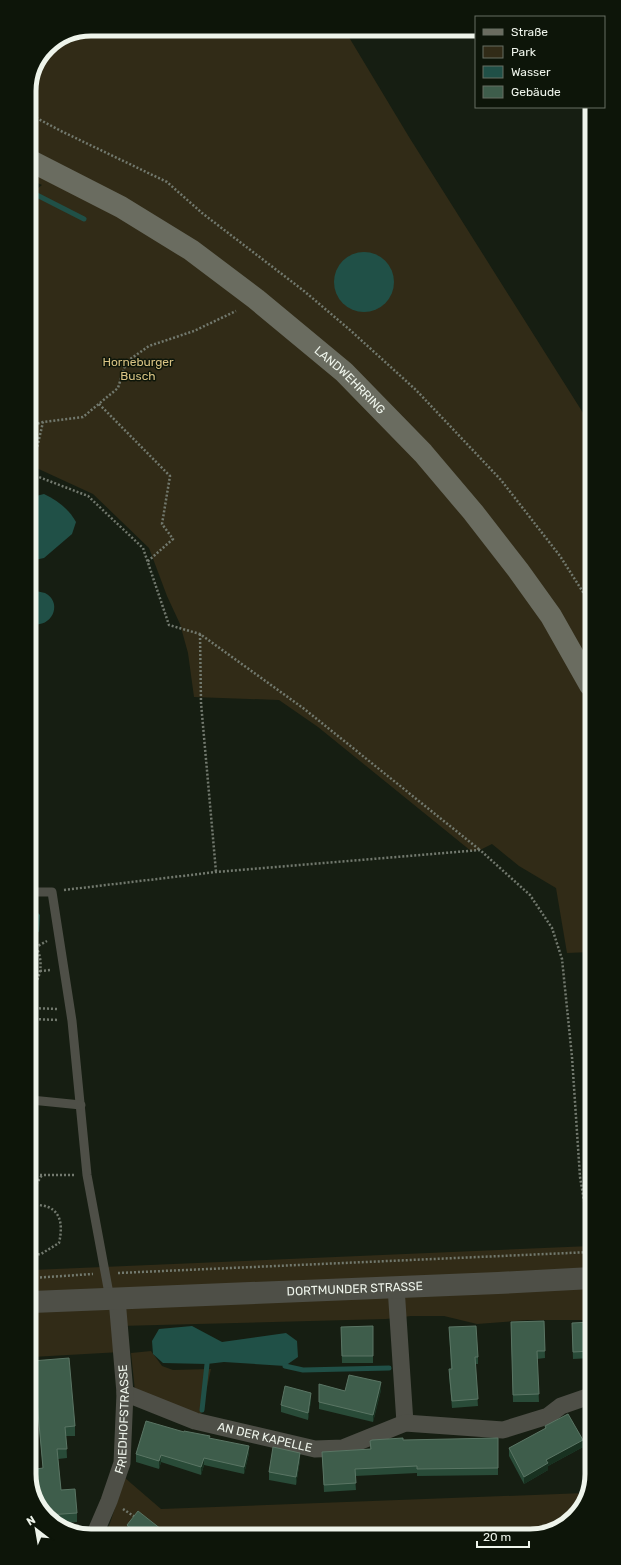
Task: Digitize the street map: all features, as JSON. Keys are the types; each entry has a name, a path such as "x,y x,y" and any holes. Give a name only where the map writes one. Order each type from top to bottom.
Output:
{"main road":[{"name":"LANDWEHRRING","path":"36,164 121,207 191,250 256,299 344,372 423,453 473,512 518,570 551,616 585,676"}],"street":[{"name":"DORTMUNDER STRASSE","path":"36,1302 585,1278"},
{"path":"396,1287 405,1423"},
{"name":"FRIEDHOFSTRASSE","path":"97,1529 109,1501 122,1463 125,1393 114,1299"},
{"name":"AN DER KAPELLE","path":"125,1393 195,1421 315,1449 343,1448 405,1423 503,1430 548,1416 561,1406 585,1399"}],"lane":[{"path":"36,892 52,892 72,1021 87,1175 105,1274 114,1299"},
{"path":"36,1100 81,1105"}],"path":[{"path":"36,118 167,182 202,213 304,291 350,330 416,390 501,480 560,556 585,595"},
{"path":"36,424 83,417 118,388 126,362 149,346 194,331 236,311"},
{"path":"100,404 170,476 162,524 173,539 147,562"},
{"path":"36,451 43,422"},
{"path":"36,478 88,496 142,548 169,625 200,634 303,708 480,850 530,895 552,928 562,959 572,1057 580,1177 585,1204"},
{"path":"200,634 201,703 216,872"},
{"path":"52,892 216,872 480,850"},
{"path":"36,947 39,951 41,963 38,981 36,984"},
{"path":"36,1008 57,1009 56,1020"},
{"path":"36,1019 72,1021"},
{"path":"36,1175 87,1175"},
{"path":"36,1185 42,1175"},
{"path":"36,1205 49,1207 59,1217 62,1229 59,1244 42,1254 36,1255"},
{"path":"36,1278 585,1252"},
{"path":"109,1501 140,1520"}],"green space":[{"name":"Horneburger Busch","path":"91,36 348,36 409,137 585,416 585,952 567,953 556,888 519,866 492,844 480,850 471,851 318,727 279,700 194,697 188,653 180,624 167,596 149,548 93,494 36,468 36,190 42,185 36,182 36,87 38,77 47,57 63,43 80,37"},
{"path":"585,1246 585,1320 528,1320 477,1324 444,1316 411,1316 386,1319 119,1326 121,1352 36,1357 36,1270"},
{"path":"151,1351 162,1366 173,1370 211,1369 201,1415 135,1391 131,1353"},
{"path":"125,1478 161,1509 581,1493 576,1505 564,1518 548,1526 530,1529 107,1529 109,1526"}],"water":[{"path":"364,252 381,257 389,265 394,282 389,299 381,307 364,312 347,307 339,299 334,282 339,265 347,257"},
{"path":"44,494 54,499 70,513 76,522 72,534 44,558 36,560 36,496"},
{"path":"36,591 45,593 50,597 54,608 50,619 45,623 36,624"},
{"path":"36,912 40,915 39,932 36,931"},
{"path":"192,1326 222,1342 286,1333 297,1341 298,1357 285,1366 224,1362 207,1364 163,1363 153,1354 152,1341 159,1329"}],"building":[{"path":"544,1321 545,1351 537,1351 539,1394 513,1395 511,1322"},
{"path":"585,1322 585,1351 573,1352 572,1323"},
{"path":"373,1326 373,1356 342,1356 341,1327"},
{"path":"476,1326 478,1357 475,1357 478,1399 452,1401 449,1369 452,1369 449,1327"},
{"path":"69,1358 75,1426 65,1427 67,1449 57,1449 61,1490 75,1489 77,1513 56,1514 56,1509 48,1509 39,1492 36,1469 43,1468 36,1390 36,1361"},
{"path":"349,1375 381,1382 373,1415 319,1402 319,1384 345,1391"},
{"path":"285,1386 311,1393 308,1413 281,1405"},
{"path":"568,1414 583,1440 546,1460 548,1463 524,1477 509,1448"},
{"path":"146,1421 184,1432 210,1436 209,1438 249,1446 244,1467 204,1458 201,1467 161,1455 159,1461 136,1454"},
{"path":"403,1438 403,1440 498,1438 498,1468 417,1469 417,1466 355,1469 356,1483 324,1485 322,1452 371,1449 370,1441 372,1440"},
{"path":"273,1447 300,1453 296,1477 269,1472"},
{"path":"138,1511 161,1529 132,1529 127,1525"}],"waterway":[{"path":"36,195 84,219"},
{"path":"202,1410 207,1364"},
{"path":"285,1366 303,1370 389,1368"}]}
